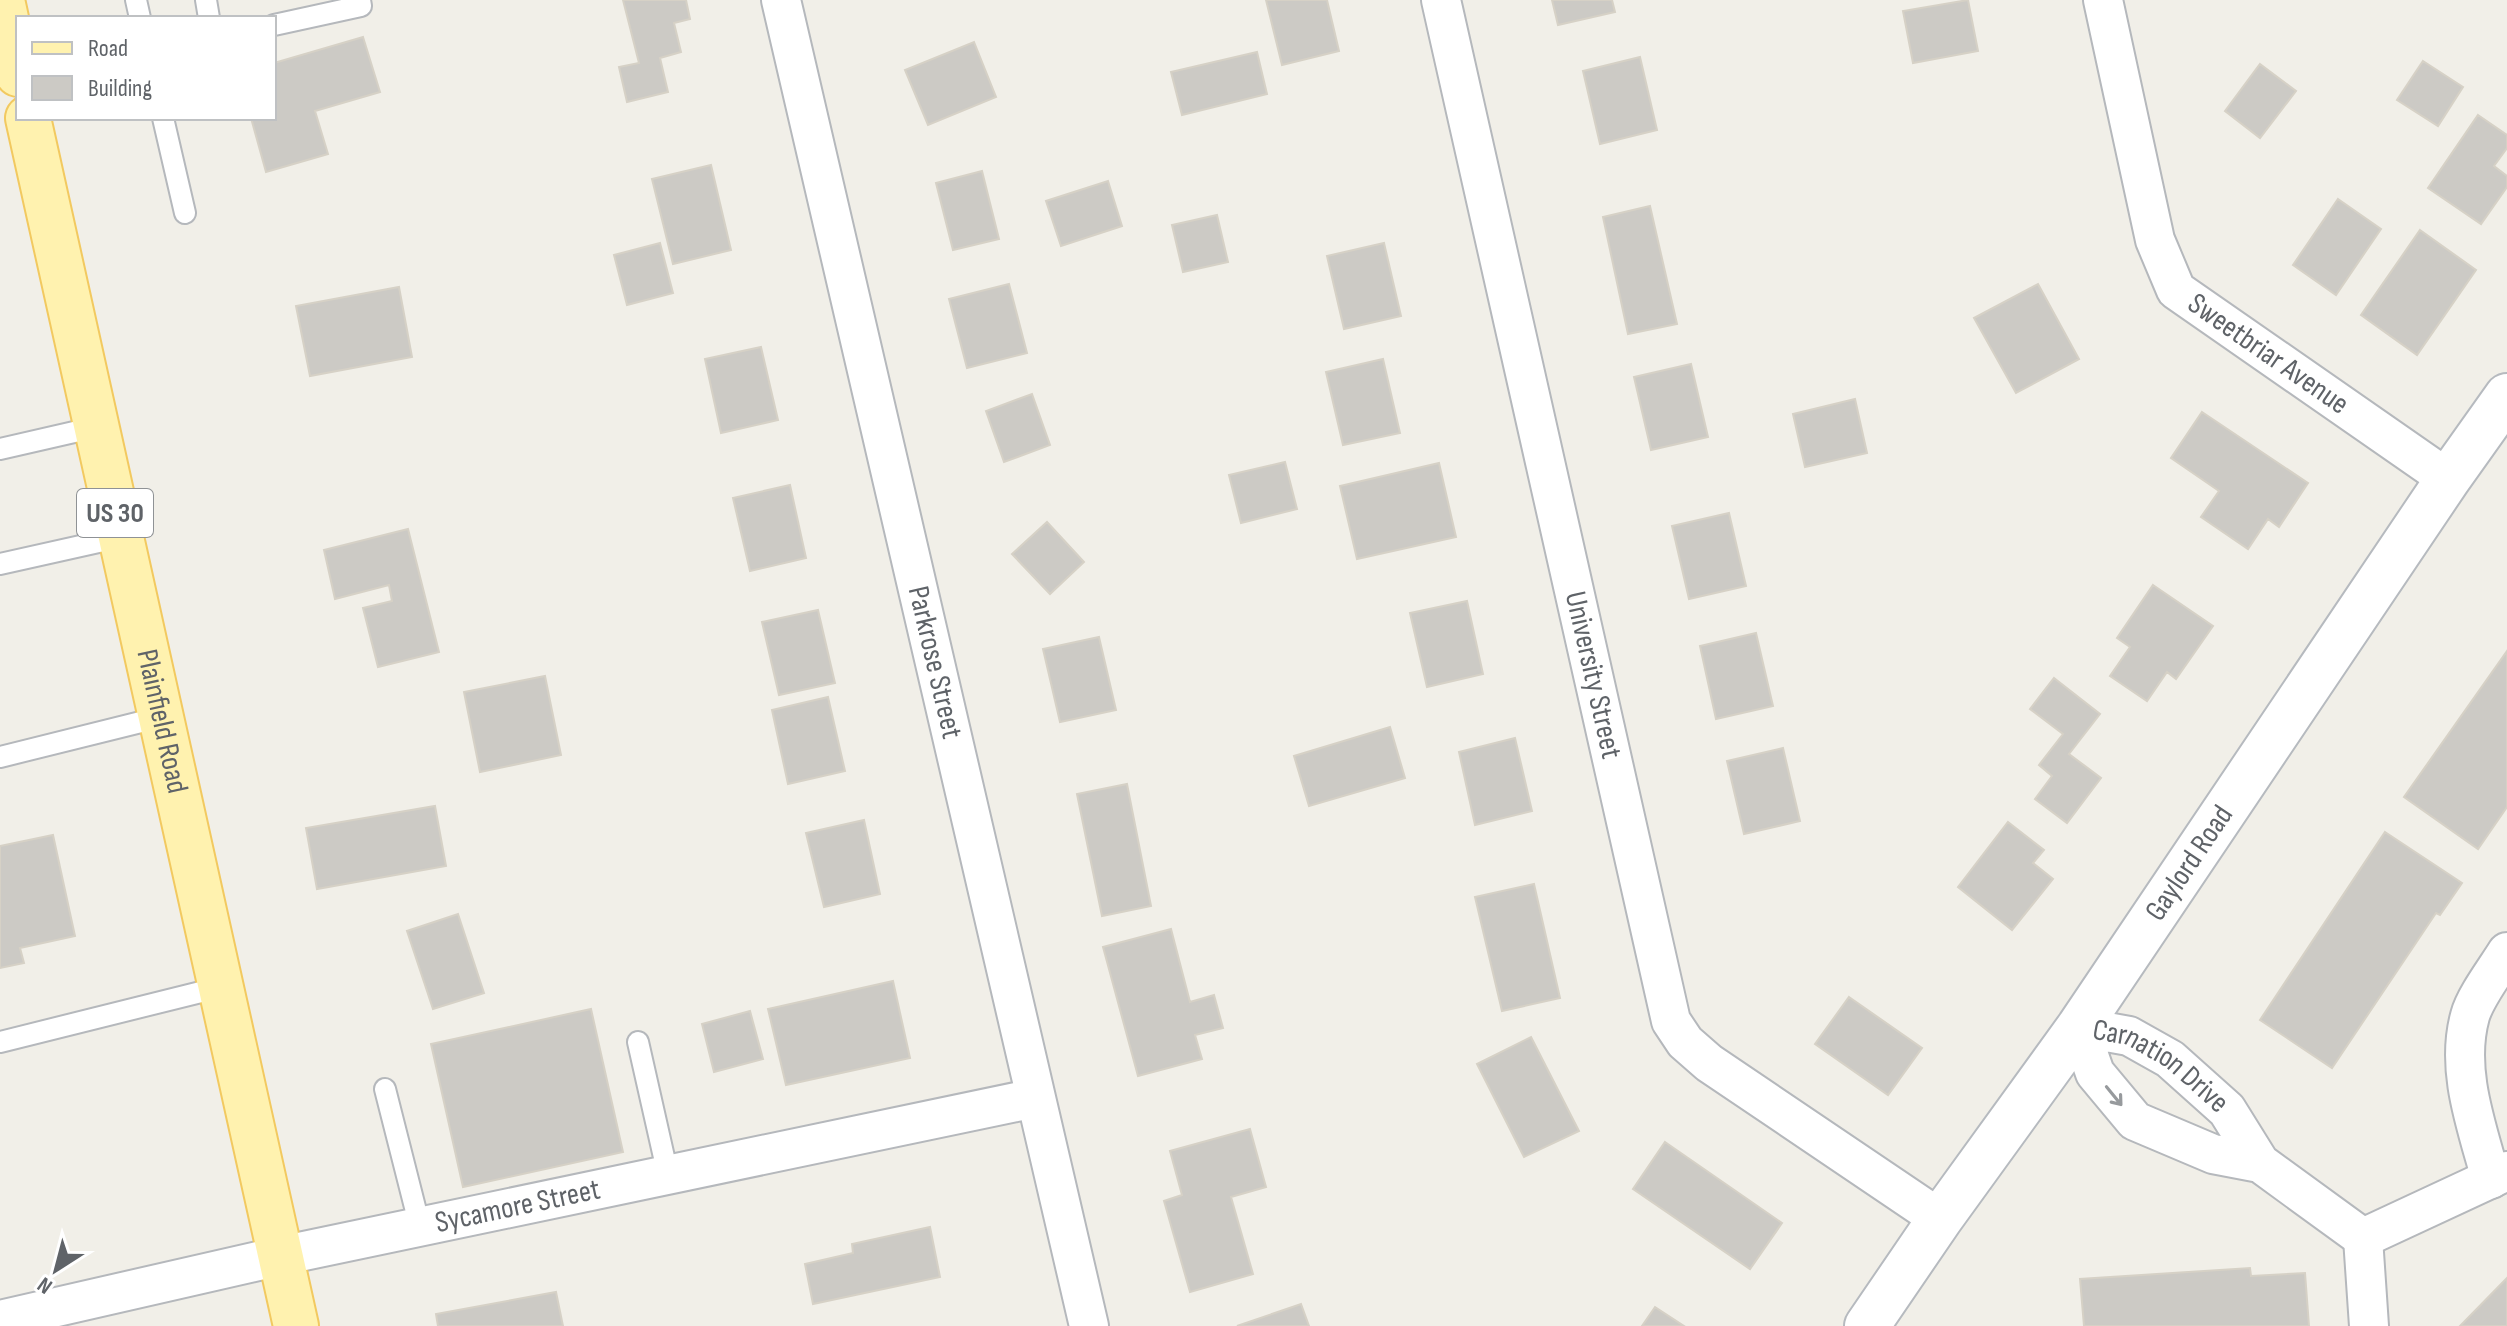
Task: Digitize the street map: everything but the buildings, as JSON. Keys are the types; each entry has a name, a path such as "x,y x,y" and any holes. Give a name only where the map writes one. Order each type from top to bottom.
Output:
{"main road":[{"path":"5,2 16,63"},
{"name":"Plainfield Road","path":"28,120 296,1326"}],"street":[{"name":"Parkrose Street","path":"781,0 1089,1326"},
{"name":"University Street","path":"1441,0 1671,1021 1685,1042 1709,1063 1940,1219"},
{"name":"Sweetbriar Avenue","path":"2103,0 2155,240 2176,290 2448,479"},
{"name":"Gaylord Road","path":"1867,1326 2079,1027 2507,396"},
{"path":"2369,1326 2363,1238 2499,1175 2472,1106 2463,1055 2470,1013 2507,952"},
{"name":"Carnation Drive","path":"2260,1163 2213,1154 2135,1121 2095,1073 2079,1027 2129,1036 2170,1059 2227,1110 2260,1163 2363,1238"},
{"name":"Sycamore Street","path":"0,1320 280,1256 1035,1098"}],"lane":[{"path":"276,25 361,6 360,0"},
{"path":"163,120 185,213"},
{"path":"0,449 96,427"},
{"path":"0,564 121,537"},
{"path":"0,757 161,717"},
{"path":"0,1042 221,987"},
{"path":"638,1042 668,1175"},
{"path":"385,1089 420,1227"}]}
